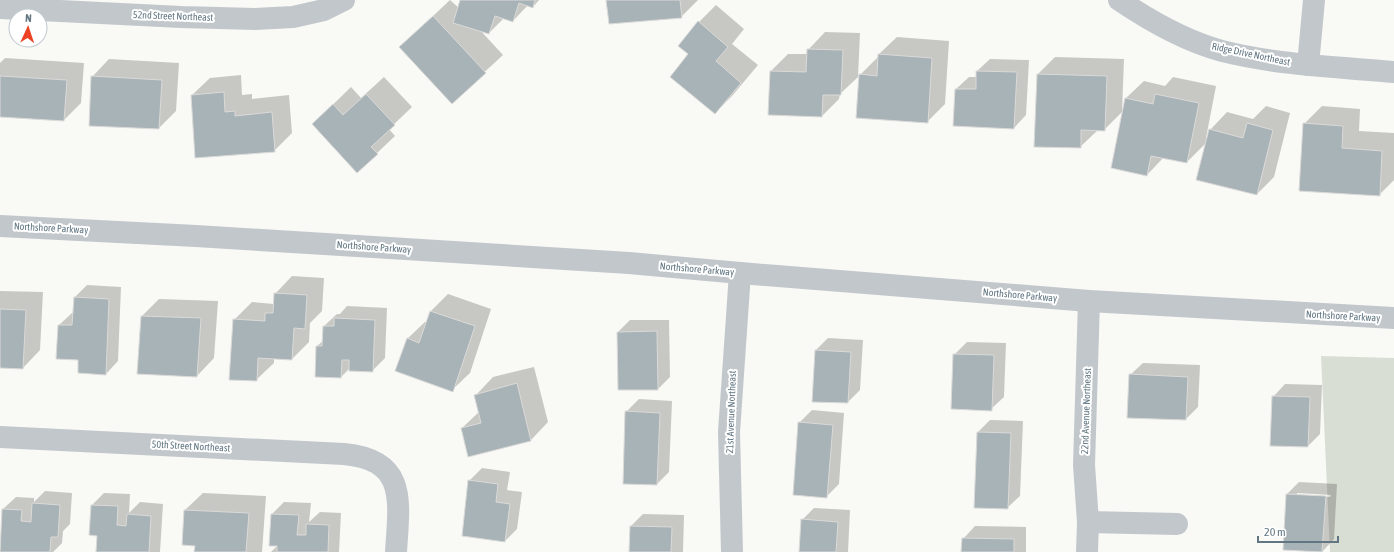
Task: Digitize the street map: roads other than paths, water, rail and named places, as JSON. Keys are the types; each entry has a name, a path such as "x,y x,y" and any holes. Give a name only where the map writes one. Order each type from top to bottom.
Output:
{"street":[{"name":"52nd Street Northeast","path":"0,8 255,19 293,17 324,10 344,0"},
{"name":"Ridge Drive Northeast","path":"1119,0 1137,12 1186,38 1222,51 1268,60 1308,65 1394,72"},
{"path":"1308,65 1314,0"},
{"name":"Northshore Parkway","path":"0,226 196,236 605,261 1089,301 1394,318"},
{"name":"21st Avenue Northeast","path":"732,552 729,432 740,273"},
{"name":"22nd Avenue Northeast","path":"1088,552 1088,522 1084,465 1089,301"},
{"name":"50th Street Northeast","path":"0,437 344,454 367,458 380,464 390,476 395,486 398,511 396,552"},
{"path":"1088,522 1177,524"}]}
